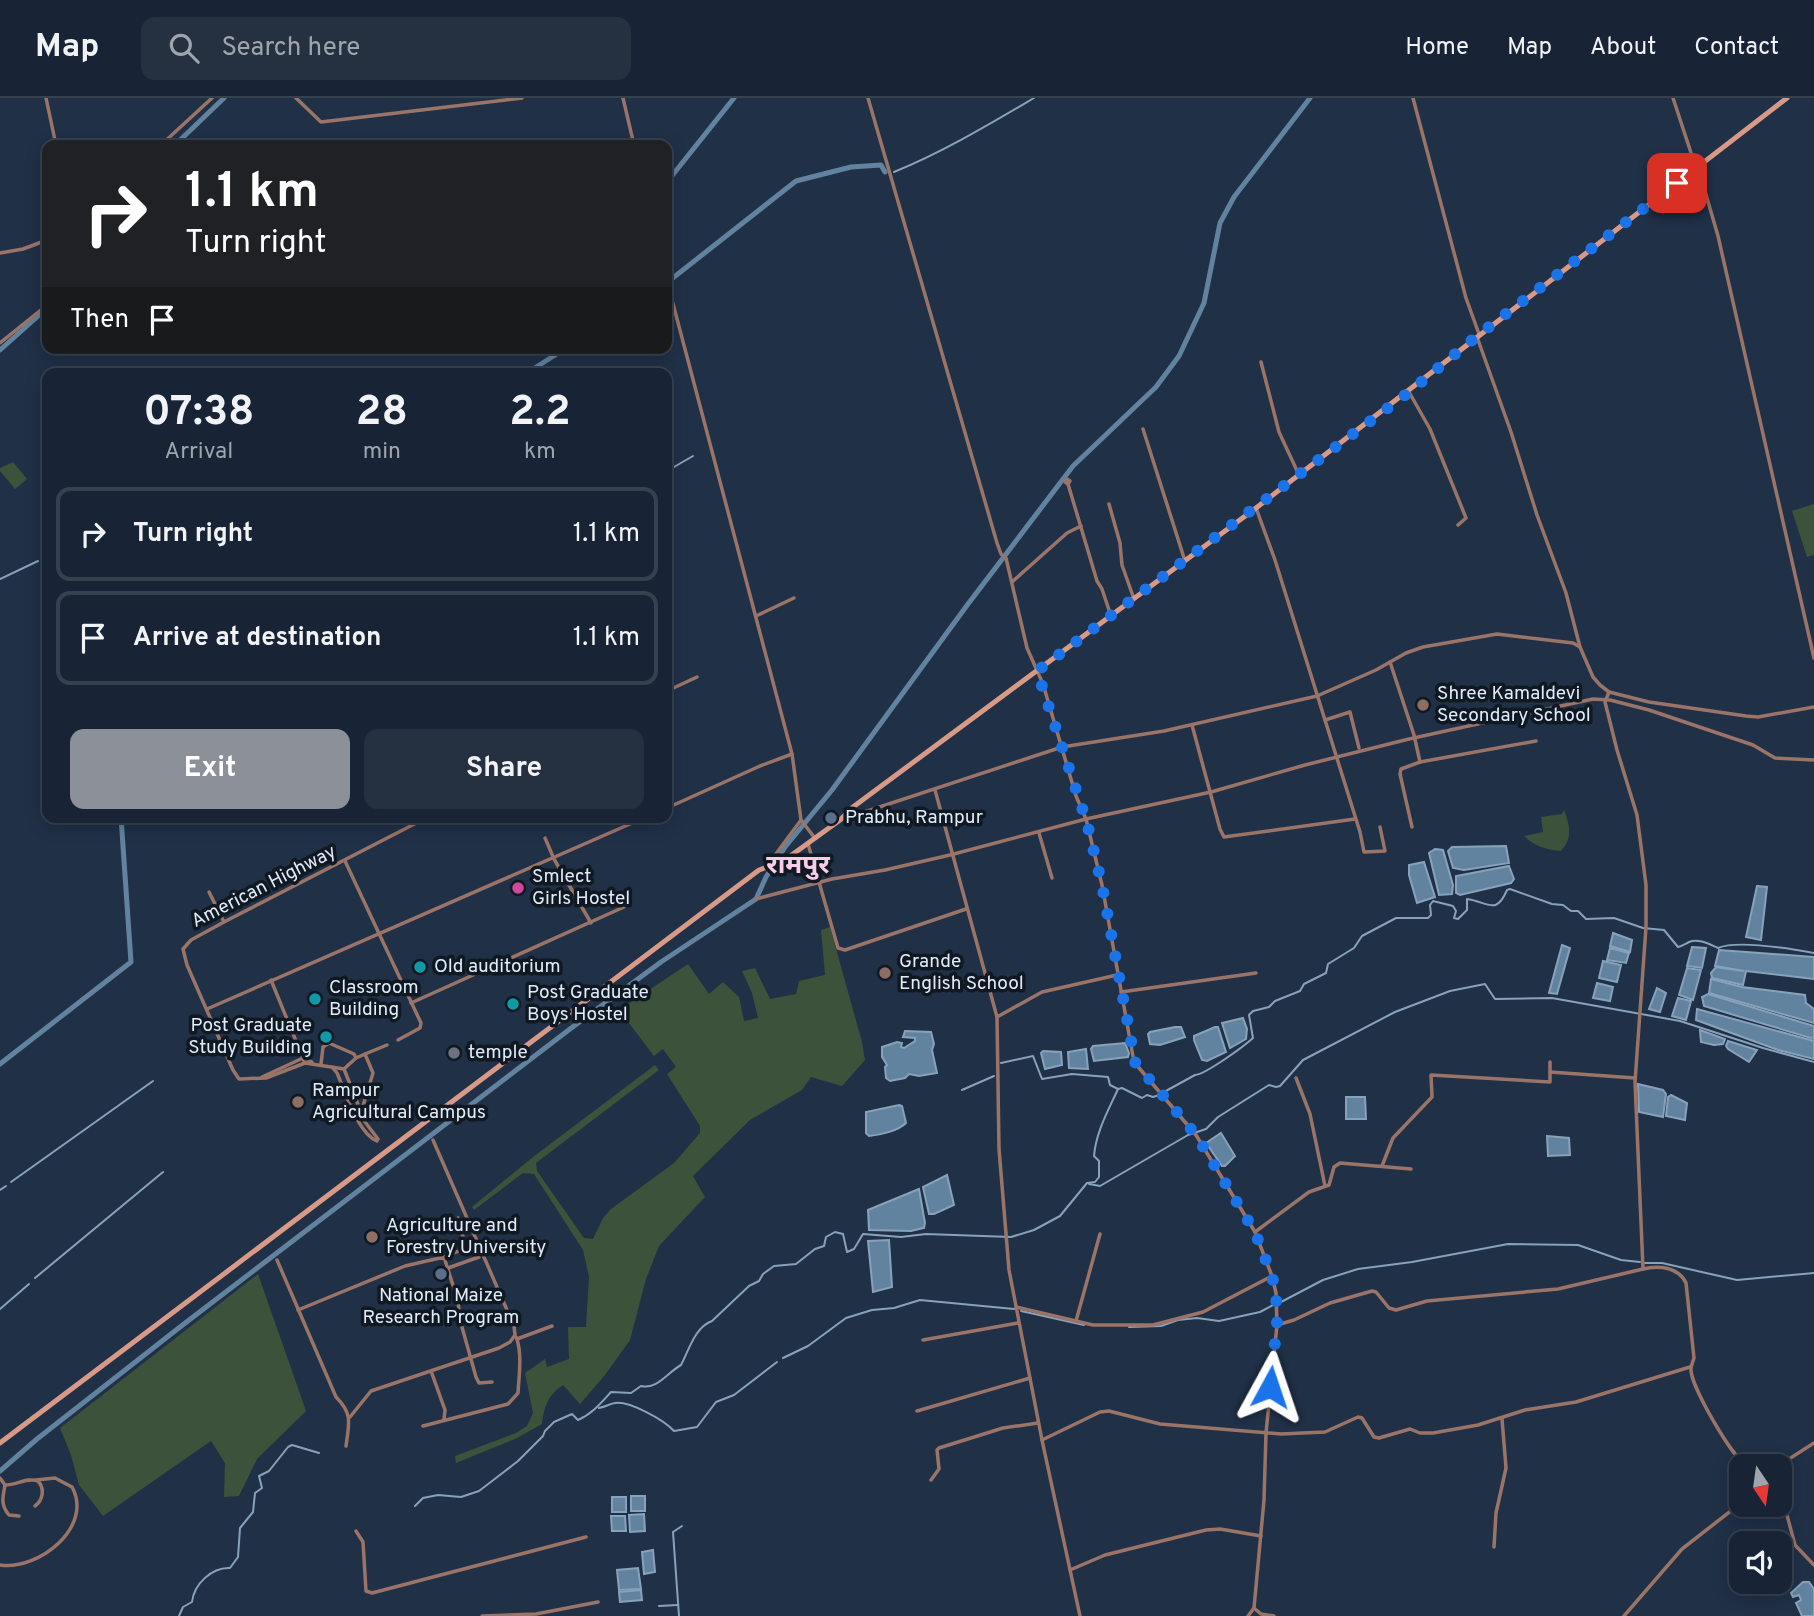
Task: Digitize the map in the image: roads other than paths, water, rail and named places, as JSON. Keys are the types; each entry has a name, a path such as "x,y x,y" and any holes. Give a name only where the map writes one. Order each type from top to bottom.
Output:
{"main road":[{"path":"0,1443 607,983 759,870 782,862 840,820 853,807 1256,508 1787,98"}],"street":[{"path":"46,98 55,140"},
{"path":"167,140 212,98"},
{"path":"296,98 321,122 522,98"},
{"path":"623,98 633,140"},
{"path":"868,98 912,257 1001,554 1006,558 1027,648 1086,821 1102,885 1135,1062 1196,1135 1255,1232 1272,1276 1276,1293 1277,1325 1266,1433 1254,1608 1248,1616"},
{"path":"1413,98 1466,298 1537,515 1566,593 1580,647 1593,677 1609,692 1649,702 1746,716 1758,717 1814,707"},
{"path":"1673,98 1718,236 1814,658"},
{"path":"0,253 42,242"},
{"path":"672,300 792,754 802,821 814,837"},
{"path":"0,344 42,309"},
{"path":"1262,362 1279,432 1299,475"},
{"path":"1409,392 1430,429 1466,518 1458,525"},
{"path":"1143,429 1185,561"},
{"path":"1068,484 1097,580 1111,616"},
{"path":"1109,505 1120,543 1122,565 1134,598"},
{"path":"1256,508 1337,757 1364,852 1385,851 1380,827"},
{"path":"1012,582 1067,533 1080,526"},
{"path":"756,617 794,598"},
{"path":"840,820 1062,747 1192,725 1317,696 1423,647 1497,634 1564,641 1580,647"},
{"path":"1390,662 1420,762"},
{"path":"672,689 697,677"},
{"path":"1609,692 1606,700 1617,750 1637,815 1646,885 1646,928 1635,1078 1643,1269"},
{"path":"756,899 1211,792 1409,739 1593,699 1610,700 1649,710 1752,745 1775,758 1814,760"},
{"path":"1325,720 1350,712 1359,748"},
{"path":"1192,725 1224,837 1356,818"},
{"path":"1412,827 1400,775 1401,769 1420,762 1536,741"},
{"path":"672,806 792,754"},
{"path":"935,790 996,1017 999,1149 1006,1237 1018,1323 1080,1616"},
{"path":"769,866 802,821"},
{"name":"American Highway","path":"344,1069 304,1060 272,1076 239,1079 184,958 183,949 191,940 224,922 417,823"},
{"path":"208,1009 633,823"},
{"path":"1039,833 1052,878"},
{"path":"545,838 554,859 592,923"},
{"path":"807,842 838,948 841,950 966,909"},
{"path":"345,861 421,1023 421,1028 398,1040"},
{"path":"209,892 224,922"},
{"path":"411,1003 624,907"},
{"path":"1121,992 1256,973"},
{"path":"996,1017 1042,992 1117,975"},
{"path":"271,980 304,1060"},
{"path":"321,1064 323,1047 329,1043 354,1054 356,1058"},
{"path":"326,1066 334,1068 363,1129 372,1140 377,1140 365,1122 344,1069 356,1058 387,1045"},
{"path":"362,1111 373,1073 365,1054"},
{"path":"1382,1166 1393,1138 1432,1097 1431,1075 1550,1082 1550,1062"},
{"path":"1550,1072 1635,1078"},
{"path":"1296,1078 1310,1114 1325,1186"},
{"path":"423,1426 508,1404 518,1392 518,1359 521,1353 514,1325 481,1256 433,1140"},
{"path":"1255,1232 1309,1192 1329,1185 1334,1167 1340,1163 1411,1169"},
{"path":"458,1218 466,1248 481,1256"},
{"path":"1076,1321 1100,1234"},
{"path":"298,1310 405,1266 444,1257 466,1248"},
{"path":"448,1268 481,1256"},
{"path":"444,1257 479,1382 492,1382"},
{"path":"277,1260 335,1397 350,1417"},
{"path":"1277,1325 1330,1303 1372,1291 1376,1292 1389,1308 1396,1310 1427,1301 1558,1289 1652,1267 1678,1271 1686,1283 1695,1358 1690,1367 1693,1381 1734,1454"},
{"path":"1016,1307 1093,1325 1161,1324 1203,1312 1272,1276"},
{"path":"923,1340 1018,1323"},
{"path":"346,1446 350,1417 371,1391 506,1345 516,1337 552,1326"},
{"path":"1042,1440 1100,1412 1109,1411 1160,1424 1266,1433 1325,1432 1358,1417 1362,1418 1374,1437 1410,1429 1420,1433 1433,1433 1502,1419 1525,1410 1576,1402 1690,1367"},
{"path":"432,1371 445,1410 444,1420"},
{"path":"917,1411 1030,1378"},
{"path":"1494,1547 1496,1513 1506,1468 1502,1419"},
{"path":"931,1480 939,1468 939,1448 1003,1428 1038,1423"},
{"path":"1792,1457 1814,1443"},
{"path":"0,1478 5,1485"},
{"path":"0,1565 24,1563 46,1553 64,1538 75,1521 77,1507 72,1487 55,1478 5,1485"},
{"path":"35,1506 42,1496 41,1485 36,1480"},
{"path":"5,1485 1,1496 6,1512 19,1516"},
{"path":"1623,1616 1682,1549 1729,1512"},
{"path":"1788,1517 1795,1545 1814,1566"},
{"path":"1070,1570 1105,1555 1206,1530 1220,1529 1261,1536"},
{"path":"356,1531 363,1542 366,1591 372,1593 586,1537"},
{"path":"482,1616 536,1614 598,1602"},
{"path":"1254,1608 1261,1614 1274,1616"}],"water":[{"path":"1506,846 1509,863 1464,870 1453,868 1448,851 1452,847"},
{"path":"1435,849 1443,850 1453,885 1452,894 1439,895 1429,853"},
{"path":"1424,862 1435,897 1417,903 1409,865"},
{"path":"1509,866 1514,879 1511,883 1460,895 1456,893 1456,876"},
{"path":"1757,886 1767,887 1761,940 1746,937"},
{"path":"1613,933 1632,940 1630,952 1610,946"},
{"path":"1562,945 1570,948 1557,994 1549,993"},
{"path":"1692,947 1706,948 1702,968 1687,966"},
{"path":"1610,948 1629,953 1626,963 1607,960"},
{"path":"1719,950 1814,957 1814,979 1746,971 1743,985 1712,978 1711,973 1716,967 1744,971 1715,966"},
{"path":"1603,961 1621,965 1617,982 1599,978"},
{"path":"1687,968 1701,970 1693,1000 1679,995"},
{"path":"1711,979 1742,987 1805,995 1806,1003 1814,1009 1814,1023 1709,993"},
{"path":"1597,983 1613,987 1610,1001 1593,998"},
{"path":"1657,988 1666,993 1660,1012 1649,1009"},
{"path":"1708,994 1814,1026 1814,1039 1704,1006 1702,997"},
{"path":"1678,998 1691,1001 1686,1020 1672,1016"},
{"path":"1697,1009 1814,1041 1814,1059 1778,1050 1696,1020"},
{"path":"1243,1018 1247,1029 1246,1039 1230,1048 1222,1023"},
{"path":"1181,1027 1185,1037 1160,1045 1150,1044 1150,1032"},
{"path":"1218,1027 1226,1052 1207,1061 1202,1060 1194,1036"},
{"path":"1700,1030 1725,1039 1723,1044 1701,1042"},
{"path":"905,1031 931,1032 937,1073 919,1076 909,1074 905,1078 890,1081 886,1078 887,1065 882,1057 882,1047 897,1042 902,1043 901,1047 904,1048 915,1041 915,1038 903,1037"},
{"path":"1728,1041 1757,1050 1749,1062 1728,1049"},
{"path":"1125,1043 1128,1057 1094,1061 1091,1049 1093,1046"},
{"path":"1086,1049 1088,1069 1069,1068 1068,1052"},
{"path":"1061,1052 1062,1065 1045,1069 1041,1053"},
{"path":"1638,1084 1663,1090 1666,1094 1663,1117 1639,1112"},
{"path":"1671,1095 1687,1103 1685,1120 1666,1116 1668,1097"},
{"path":"1346,1097 1365,1097 1366,1119 1346,1119"},
{"path":"902,1106 906,1123 883,1134 869,1136 866,1133 866,1112"},
{"path":"1221,1133 1235,1156 1225,1166 1222,1166 1206,1143"},
{"path":"1547,1136 1569,1138 1570,1155 1548,1156"},
{"path":"947,1175 954,1205 929,1214 923,1187"},
{"path":"919,1189 924,1228 911,1231 869,1230 868,1210"},
{"path":"889,1240 892,1287 873,1292 868,1241"},
{"path":"631,1496 645,1496 645,1511 631,1511"},
{"path":"612,1497 626,1497 626,1512 612,1512"},
{"path":"644,1514 645,1531 630,1532 629,1515"},
{"path":"611,1516 625,1516 626,1531 612,1531"},
{"path":"653,1550 655,1572 644,1574 642,1552"},
{"path":"638,1568 641,1589 619,1590 617,1570"},
{"path":"1803,1582 1809,1582 1814,1589 1814,1616 1802,1616 1796,1603 1801,1600 1799,1595 1793,1597 1792,1592"},
{"path":"641,1590 642,1600 620,1602 619,1592"}],"waterway":[{"path":"180,140 224,98"},
{"path":"672,176 734,98"},
{"path":"894,172 948,147 1034,98"},
{"path":"0,1471 180,1327 570,1029 661,962 756,899 785,847 832,790 1073,466 1156,387 1179,356 1204,303 1220,223 1234,197 1310,98"},
{"path":"672,279 796,181 851,167 881,165 885,172"},
{"path":"0,350 42,312"},
{"path":"535,368 557,354"},
{"path":"672,468 693,456"},
{"path":"0,579 38,561"},
{"path":"0,1064 131,962 121,823"},
{"path":"1164,1092 1216,1065 1253,1038 1249,1015 1253,1011 1269,1007 1275,1001 1300,991 1304,984 1326,973 1328,964 1354,948 1362,936 1396,918 1428,918 1433,901 1453,906 1456,911 1454,918 1458,919 1467,910 1467,899 1495,905 1510,889 1552,904 1563,905 1571,911 1578,911 1586,919 1614,918 1643,928 1664,930 1678,947 1696,941 1718,948 1751,945 1814,953"},
{"path":"1089,1184 1100,1186 1188,1135 1206,1129 1218,1117 1269,1085 1280,1086 1303,1060 1395,1012 1450,991 1485,984 1495,999 1552,998 1680,1021 1814,1062"},
{"path":"1001,1063 1033,1056 1042,1079 1072,1074 1108,1077 1110,1085 1118,1089"},
{"path":"962,1090 994,1076"},
{"path":"11,1182 153,1081"},
{"path":"415,1506 423,1498 438,1495 461,1497 479,1491 518,1461 554,1422 572,1414 578,1420 583,1418 611,1392 631,1393 641,1386 657,1383 681,1365 701,1328 749,1286 759,1281 763,1274 774,1266 796,1264 815,1249 824,1246 826,1237 835,1232 843,1234 847,1252 854,1249 863,1234 901,1237 926,1234 1011,1237 1034,1230 1060,1216 1087,1183 1095,1182 1099,1177 1099,1161 1094,1156 1095,1147 1118,1089 1122,1088 1142,1098 1159,1095"},
{"path":"35,1278 163,1172"},
{"path":"0,1190 6,1186"},
{"path":"1281,1302 1323,1280 1358,1269 1508,1244 1578,1245 1621,1260 1640,1262"},
{"path":"1645,1263 1662,1263 1737,1280 1814,1273"},
{"path":"0,1309 29,1284"},
{"path":"783,1358 808,1346 846,1318 872,1310 894,1308 920,1300 1014,1309"},
{"path":"1129,1327 1161,1326 1178,1320 1197,1318 1219,1321 1260,1312 1275,1304"},
{"path":"1021,1311 1084,1325"},
{"path":"599,1408 621,1403 646,1412 674,1431 697,1427 716,1402 734,1395 777,1362"},
{"path":"179,1616 183,1607 192,1602 200,1583 217,1570 230,1568 238,1557 240,1528 253,1512 255,1493 262,1488 259,1476 269,1471 292,1445 319,1453"},
{"path":"679,1616 673,1532 682,1526"},
{"path":"659,1606 678,1605"}],"place":[{"name":"Shree Kamaldevi Secondary School","path":"1423,705"},
{"name":"Prabhu, Rampur","path":"831,818"},
{"name":"Smlect Girls Hostel","path":"518,888"},
{"name":"Old auditorium","path":"420,967"},
{"name":"Grande English School","path":"885,973"},
{"name":"Classroom Building","path":"315,999"},
{"name":"Post Graduate Boys Hostel","path":"513,1004"},
{"name":"Post Graduate Study Building","path":"326,1037"},
{"name":"temple","path":"454,1053"},
{"name":"Rampur Agricultural Campus","path":"298,1102"},
{"name":"Agriculture and Forestry University","path":"372,1237"},
{"name":"National Maize Research Program","path":"441,1274"}],"district":[{"name":"रामपुर","path":"798,866"}]}
